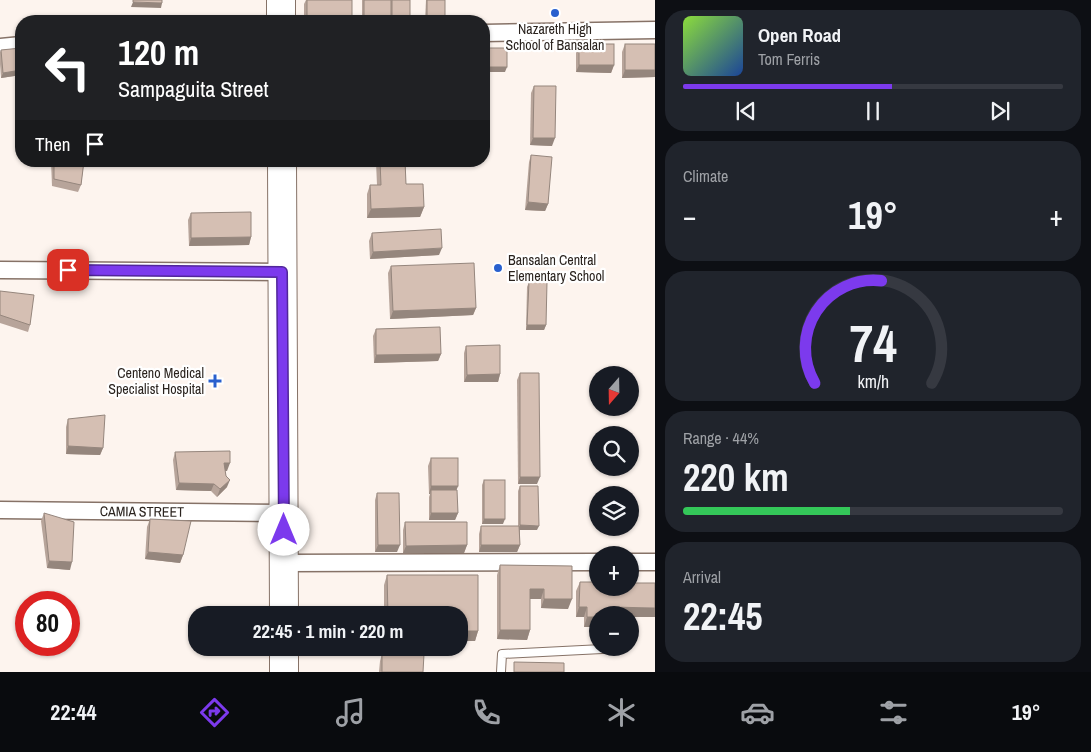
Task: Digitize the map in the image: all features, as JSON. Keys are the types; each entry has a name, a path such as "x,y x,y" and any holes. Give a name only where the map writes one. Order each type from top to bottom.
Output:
{"highway":[{"path":"281,0 281,15"},
{"path":"282,167 284,606"},
{"path":"284,656 284,672"}],"street":[{"path":"490,33 655,30"},
{"path":"0,47 15,46"},
{"path":"0,270 282,272"},
{"name":"CAMIA STREET","path":"0,510 284,514"},
{"path":"284,563 589,562"},
{"path":"639,562 655,562"}],"lane":[{"path":"501,672 502,654 589,650"}],"building":[{"path":"133,0 162,0 162,3 133,2"},
{"path":"307,0 352,0 352,15 307,15"},
{"path":"364,0 391,0 391,15 364,15"},
{"path":"392,0 410,0 410,15 392,15"},
{"path":"427,0 445,0 445,15 427,15"},
{"path":"579,44 614,44 614,65 579,65"},
{"path":"625,44 655,44 655,70 625,70"},
{"path":"490,48 507,48 507,67 490,67"},
{"path":"15,49 15,71 3,73 1,50"},
{"path":"534,86 556,86 555,138 533,138"},
{"path":"531,155 552,157 548,204 528,202"},
{"path":"54,167 83,167 81,185 54,179"},
{"path":"380,167 405,167 406,184 423,184 424,207 371,209 370,185 381,185"},
{"path":"251,212 251,237 191,238 191,213"},
{"path":"441,229 442,248 373,252 372,233"},
{"path":"474,263 476,308 393,311 391,266"},
{"path":"529,282 547,282 546,325 527,325"},
{"path":"0,291 34,295 30,325 0,315"},
{"path":"440,327 441,354 376,355 376,329"},
{"path":"500,345 500,374 467,375 466,346"},
{"path":"520,373 539,373 540,477 520,477"},
{"path":"105,415 103,448 68,446 68,419"},
{"path":"230,451 230,463 224,463 226,476 230,480 220,489 214,484 179,483 175,452"},
{"path":"431,458 458,458 458,486 431,486"},
{"path":"484,480 505,480 505,519 484,519"},
{"path":"520,486 538,486 539,526 520,525"},
{"path":"431,490 457,490 458,513 431,513"},
{"path":"377,493 399,493 400,545 378,545"},
{"path":"44,513 74,522 72,562 49,561"},
{"path":"150,519 191,521 183,555 148,552"},
{"path":"405,522 467,522 467,545 406,546"},
{"path":"481,526 519,526 520,545 481,545"},
{"path":"500,565 572,566 572,599 544,599 544,589 530,589 530,630 500,630"},
{"path":"387,575 478,575 478,631 468,631 468,606 388,606"},
{"path":"580,582 589,582 589,596 639,596 639,583 655,583 655,608 639,608 639,606 589,606 589,617 587,617 587,607 579,607"},
{"path":"382,656 424,656 423,672 382,672"},
{"path":"514,662 564,663 564,672 514,672"}],"place":[{"name":"Nazareth High School of Bansalan","path":"555,13"},
{"name":"Bansalan Central Elementary School","path":"498,268"},
{"name":"Centeno Medical Specialist Hospital","path":"215,381"}],"route":[{"path":"68,270 282,272 284,530"}]}
